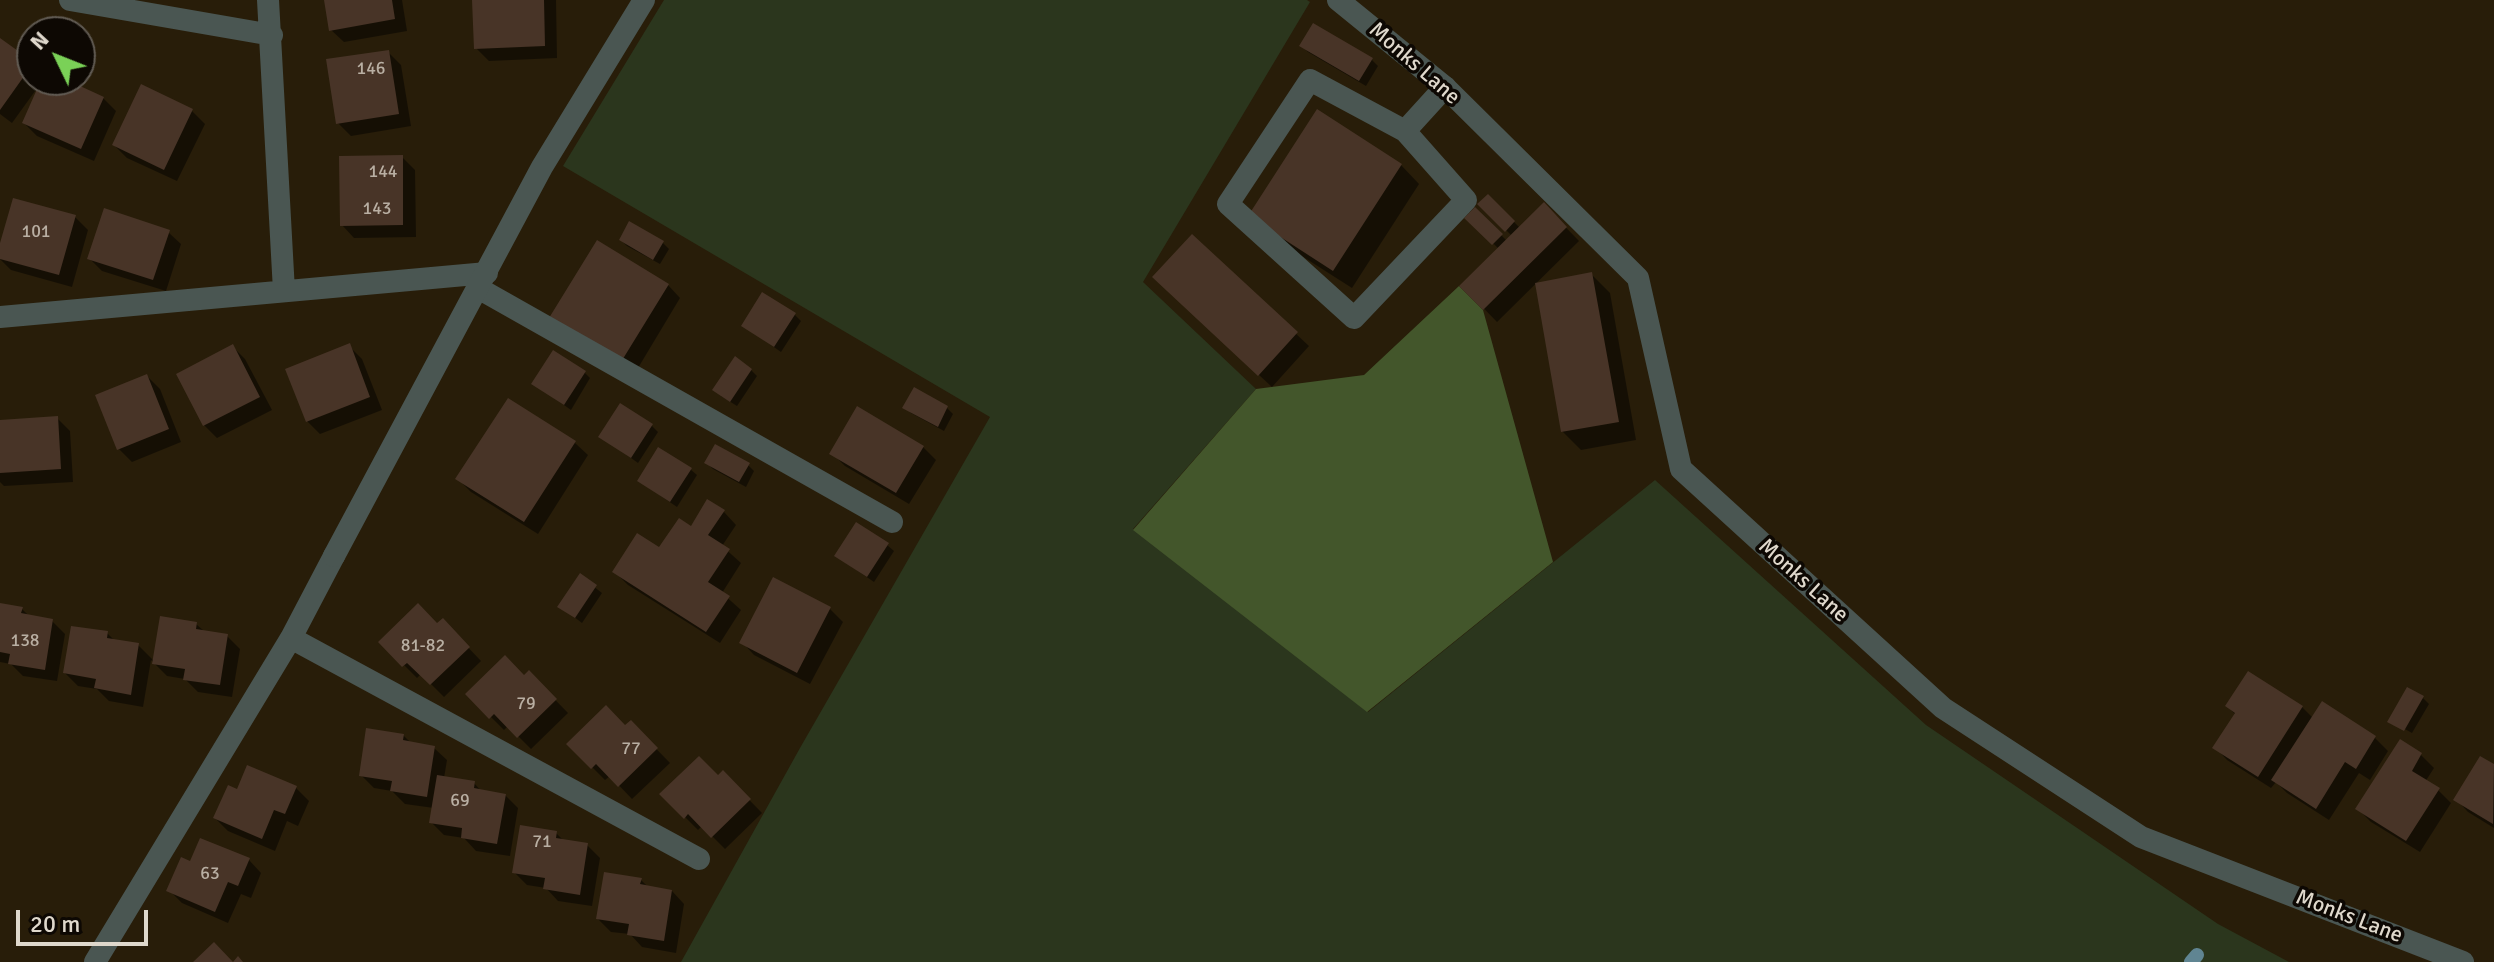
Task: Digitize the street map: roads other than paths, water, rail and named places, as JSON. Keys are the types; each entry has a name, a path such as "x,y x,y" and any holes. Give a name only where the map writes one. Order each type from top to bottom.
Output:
{"street":[{"path":"70,0 272,35"},
{"path":"268,0 284,291"},
{"path":"95,962 291,638 542,167 644,0"},
{"name":"Monks Lane","path":"1338,0 1445,87 1638,278 1681,469 1943,708 2141,837 2463,962"},
{"path":"1310,80 1405,131 1466,200 1354,318 1228,204 1310,80"},
{"path":"1405,131 1445,87"},
{"path":"0,317 284,291 482,280 892,522"},
{"path":"291,638 699,859"}],"waterway":[{"path":"2191,962 2197,955"}]}
